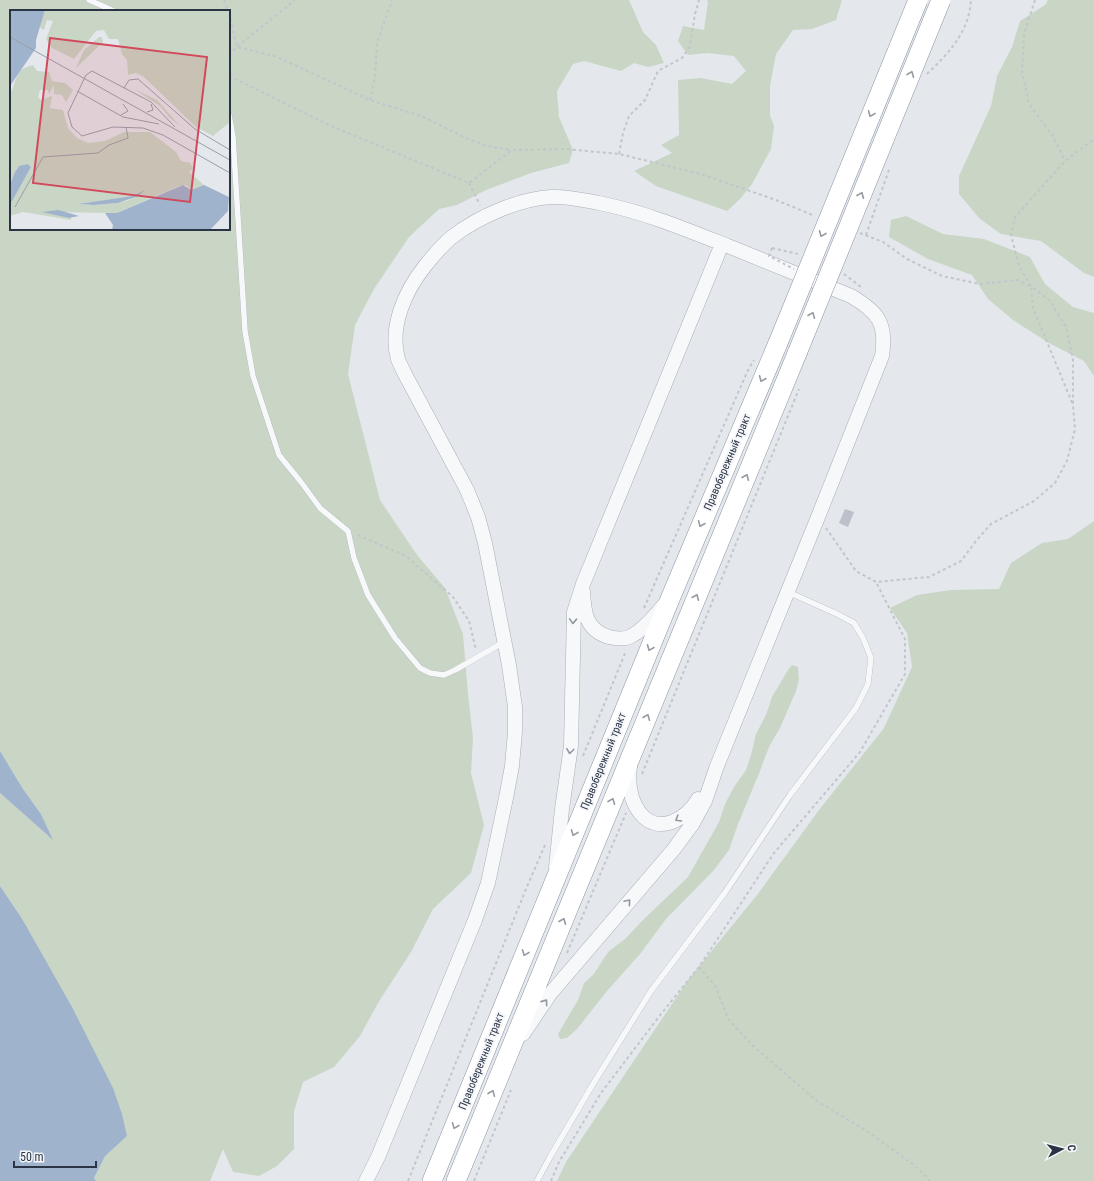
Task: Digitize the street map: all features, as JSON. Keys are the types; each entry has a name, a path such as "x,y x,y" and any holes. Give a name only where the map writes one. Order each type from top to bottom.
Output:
{"highway":[{"name":"Правобережный тракт","path":"432,1181 670,599 778,343 918,0"},
{"name":"Правобережный тракт","path":"456,1181 941,0"}],"street":[{"path":"366,1181 378,1157 472,927 488,883 512,766 515,732 515,707 504,642 485,543 478,516 467,490 407,378 398,358 396,342 397,325 409,289 428,262 451,238 486,216 532,199 553,196 616,206 668,222 851,296 864,303 876,314 882,326 885,340 882,356 704,801 693,823 674,849 550,994 532,1020 502,1070"},
{"path":"554,881 571,746 574,612 583,584 722,244"},
{"path":"583,584 584,607 589,623 599,634 617,640 632,636 646,626 670,599"},
{"path":"632,753 628,779 632,798 641,814 651,822 665,825 677,821 693,808 717,766"}],"lane":[{"path":"89,0 112,10"},
{"path":"230,120 233,137 245,331 253,376 279,455 320,508 348,532 354,558 368,595 394,638 420,668 430,673 444,675 456,670 504,642"},
{"path":"537,1181 593,1084 651,991 724,894 790,795 856,708 868,684 871,658 863,638 854,623 835,612 787,592"}],"path":[{"path":"224,0 228,10"},
{"path":"230,54 295,0"},
{"path":"370,100 375,77 377,43 392,0"},
{"path":"619,154 623,133 629,116 645,100 658,70 682,58 690,46 695,14 699,0"},
{"path":"927,74 947,54 961,35 970,10 970,0"},
{"path":"1035,0 1024,34 1022,72 1029,104 1053,136 1065,161"},
{"path":"230,16 237,47"},
{"path":"237,47 275,56 370,100 421,116 464,137 488,146 512,150 565,149 619,154 701,174 776,200 816,216"},
{"path":"230,76 331,126 469,183 481,206"},
{"path":"1073,405 1033,308 1031,286 1019,266 1011,235 1015,217 1065,161 1094,139"},
{"path":"469,183 512,150"},
{"path":"866,235 892,161"},
{"path":"818,517 856,571 876,582 929,577 961,561 991,524 1034,501 1055,483 1067,461 1075,429 1073,405 1073,360 1066,328 1050,301 1031,286 1017,280 980,284 942,276 907,259 883,242 858,233"},
{"path":"795,270 769,256 772,248 802,255"},
{"path":"840,272 862,287"},
{"path":"641,776 800,385"},
{"path":"348,532 406,556 453,597 469,621 478,657"},
{"path":"552,1181 559,1162 601,1093 699,966 774,853 860,752 905,674 905,640 876,582"},
{"path":"565,958 632,798"},
{"path":"699,966 716,987 728,1019 752,1045 816,1101 870,1133 918,1169 930,1181"},
{"path":"474,1181 512,1087"}],"green space":[{"path":"0,0 629,0 643,32 656,45 664,63 648,67 634,63 621,71 584,61 573,64 557,91 559,117 573,150 569,163 531,173 486,190 457,205 439,209 409,237 374,289 355,325 348,374 380,500 417,555 445,588 463,634 473,738 471,773 484,825 471,873 433,909 411,952 378,1003 360,1036 334,1067 303,1082 294,1111 294,1149 277,1166 259,1176 233,1172 223,1149 210,1181 96,1181 94,1178 105,1155 127,1136 21,917 0,886 0,793 52,839 41,814 23,789 0,751"},
{"path":"707,0 842,0 836,20 812,29 793,30 776,54 770,86 770,115 774,126 771,149 752,184 740,199 727,211 656,186 634,171 672,153 661,145 679,135 678,80 701,78 732,84 746,71 734,56 707,53 688,55 678,41 683,26 704,30"},
{"path":"1048,0 1094,0 1094,277 1084,273 1041,241 1001,234 980,219 959,194 959,176 991,106 997,76 1012,47 1020,21 1045,5"},
{"path":"906,216 943,234 984,239 1030,257 1045,284 1073,307 1094,313 1094,376 1084,361 1049,343 1013,320 988,299 972,275 928,259 889,237 891,220"},
{"path":"1094,521 1094,1181 557,1181 566,1162 688,980 757,895 819,810 884,728 912,667 907,633 890,608 917,595 951,590 999,589 1011,563 1042,543 1068,539"},
{"path":"792,665 798,667 799,679 796,691 780,728 770,745 729,850 714,870 666,919 640,954 607,991 577,1029 567,1038 560,1039 558,1034 578,1000 584,983 594,974 609,951 625,939 688,877 719,822 725,804 734,787 746,770 756,734 766,715 772,697"}],"water":[{"path":"0,751 23,789 41,814 53,840 0,793"},
{"path":"0,886 21,917 72,1007 113,1088 122,1114 127,1136 105,1156 94,1178 96,1181 0,1181"}],"building":[{"path":"845,509 854,512 848,527 839,523"}]}
